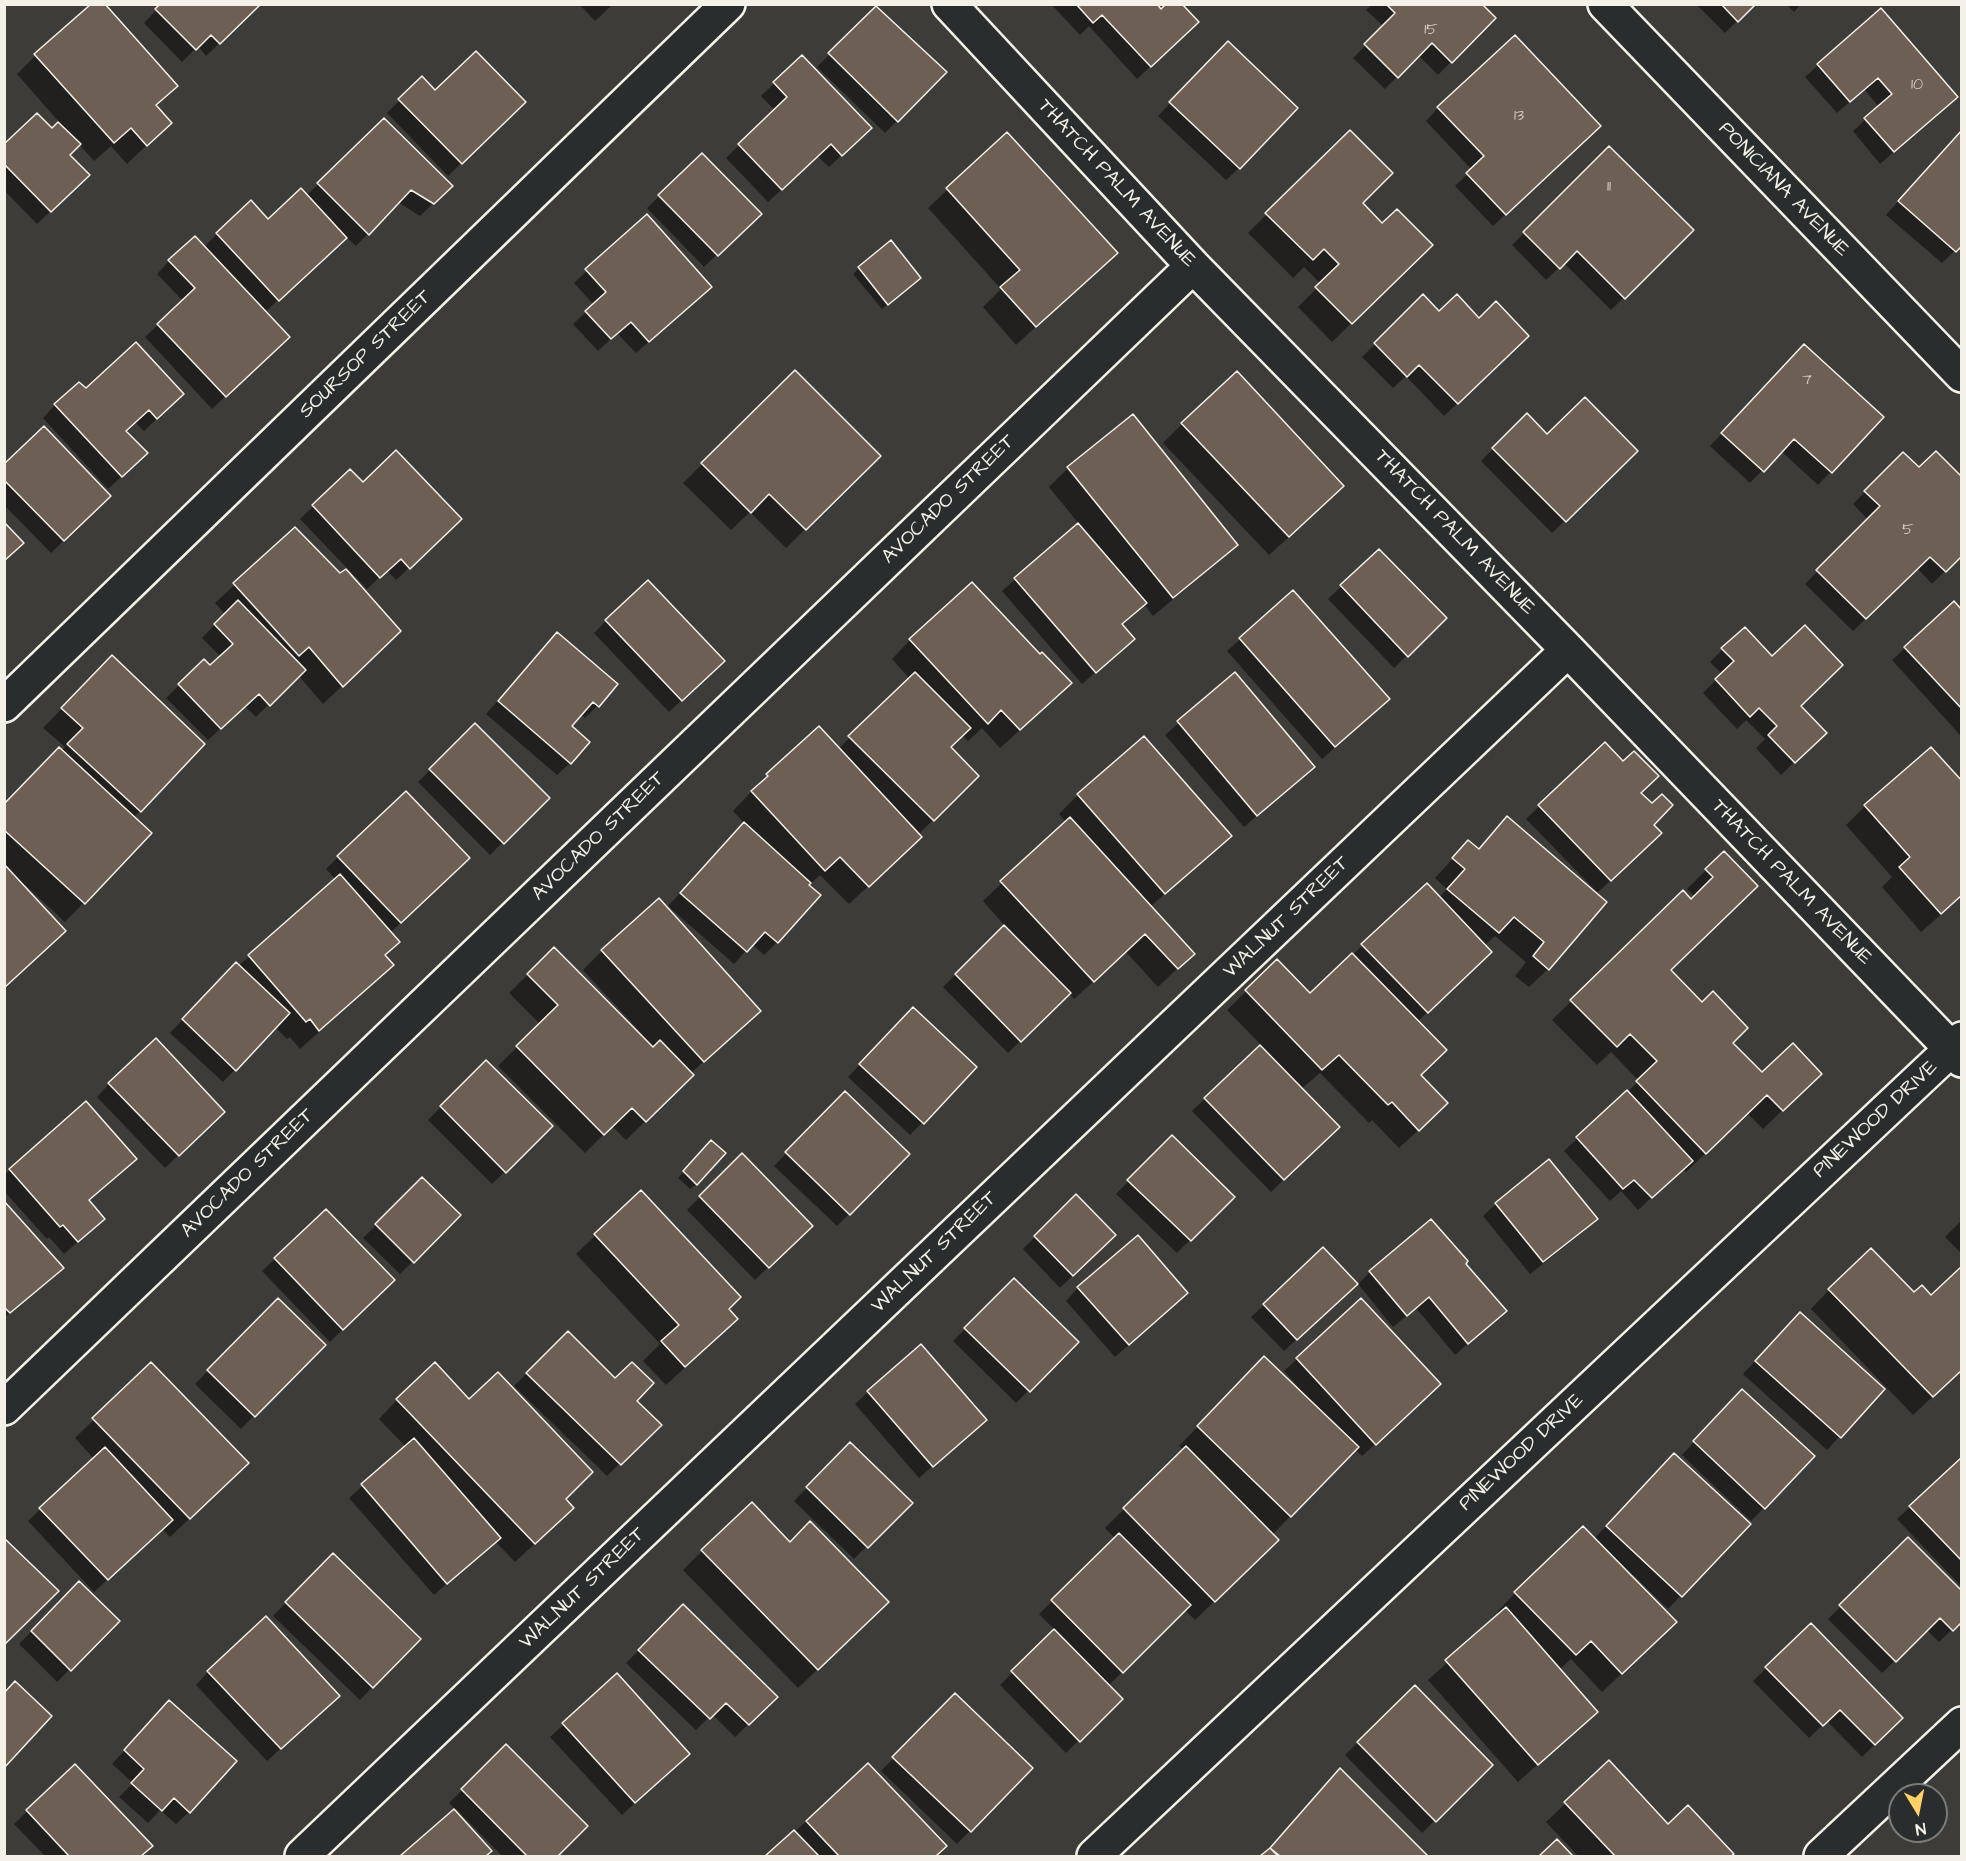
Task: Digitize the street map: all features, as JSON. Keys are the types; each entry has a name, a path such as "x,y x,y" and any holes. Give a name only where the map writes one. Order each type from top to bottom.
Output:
{"street":[{"name":"SOURSOP STREET","path":"4,705 728,4"},
{"name":"THATCH PALM AVENUE","path":"949,4 1193,266 1958,1049"},
{"name":"PONICIANA AVENUE","path":"1605,4 1962,375"},
{"name":"AVOCADO STREET","path":"4,1408 1193,266"},
{"name":"WALNUT STREET","path":"302,1857 1568,650"},
{"name":"PINEWOOD DRIVE","path":"1094,1857 1958,1049"},
{"path":"1821,1857 1962,1724"}],"building":[{"path":"91,4 105,4 178,86 156,105 172,123 147,146 131,128 114,143 34,54"},
{"path":"160,4 261,4 220,44 211,35 196,50 155,9"},
{"path":"1076,4 1157,4 1161,9 1166,4 1182,4 1199,22 1151,67 1102,15 1093,23"},
{"path":"1386,4 1482,4 1496,18 1452,63 1432,43 1398,78 1364,44 1395,13"},
{"path":"1721,4 1756,4 1738,22"},
{"path":"876,6 947,72 898,122 828,53"},
{"path":"1881,8 1958,97 1894,152 1864,118 1892,94 1878,78 1850,102 1817,64"},
{"path":"1515,35 1601,126 1506,215 1466,173 1484,156 1437,107"},
{"path":"1228,41 1298,108 1240,169 1169,102"},
{"path":"476,51 526,102 462,164 398,99 422,76 435,90"},
{"path":"802,55 872,128 842,156 831,144 782,190 738,144 787,97 773,82"},
{"path":"37,113 52,128 58,122 81,144 70,155 90,175 51,212 4,164 4,144"},
{"path":"384,118 453,186 434,204 411,190 369,235 317,183"},
{"path":"1350,130 1393,173 1363,203 1382,223 1397,209 1433,245 1352,324 1315,287 1339,264 1324,249 1313,260 1265,213"},
{"path":"1962,130 1962,246 1956,252 1898,201"},
{"path":"1007,132 1118,253 1036,327 1000,287 1020,270 946,188"},
{"path":"1609,146 1694,230 1625,299 1577,251 1560,269 1523,232"},
{"path":"702,153 762,214 718,256 658,195"},
{"path":"301,188 347,238 279,301 216,233 251,200 268,219"},
{"path":"647,214 712,287 649,342 631,322 611,339 585,311 606,292 585,269"},
{"path":"195,236 290,337 226,397 157,324 195,288 168,260"},
{"path":"891,240 921,278 888,305 858,267"},
{"path":"1423,294 1439,311 1457,294 1479,318 1496,301 1529,336 1458,404 1419,365 1407,377 1374,343"},
{"path":"136,342 184,394 157,419 149,410 126,431 148,453 122,477 54,404 79,382 86,388"},
{"path":"1804,344 1884,417 1832,473 1794,439 1764,472 1721,433"},
{"path":"795,370 881,456 806,530 769,494 751,513 701,463"},
{"path":"1237,371 1344,486 1289,537 1181,423"},
{"path":"1585,397 1638,451 1566,522 1492,448 1527,413 1547,434"},
{"path":"1133,414 1238,545 1173,598 1067,467"},
{"path":"44,426 111,496 64,541 4,480 4,464"},
{"path":"396,450 462,519 410,569 401,559 380,578 312,505 350,469 363,482"},
{"path":"1936,451 1962,477 1962,556 1946,572 1930,557 1866,619 1816,570 1880,506 1864,491 1903,452 1919,467"},
{"path":"4,522 24,543 4,561"},
{"path":"1078,523 1147,603 1122,624 1135,639 1096,673 1014,578"},
{"path":"295,527 340,573 346,569 401,631 343,687 309,647 299,656 233,583"},
{"path":"1379,549 1447,618 1408,657 1340,585"},
{"path":"648,580 725,661 682,701 605,620"},
{"path":"972,582 1040,654 1042,652 1072,683 1020,730 1001,710 988,724 909,639"},
{"path":"1293,590 1390,699 1335,747 1239,638"},
{"path":"238,600 306,670 270,706 259,694 221,729 178,684 204,659 210,665 233,644 214,624"},
{"path":"1954,601 1962,610 1962,709 1904,647"},
{"path":"1805,625 1843,665 1801,706 1827,733 1795,763 1768,735 1777,726 1759,708 1750,717 1715,679 1734,661 1721,648 1745,627 1772,656"},
{"path":"557,632 618,684 599,707 593,702 572,726 590,742 571,764 498,701"},
{"path":"112,655 205,744 141,812 67,744 83,728 61,708"},
{"path":"915,672 971,728 951,747 979,776 934,821 848,736"},
{"path":"1235,672 1315,767 1257,816 1177,721"},
{"path":"475,723 550,798 504,844 429,769"},
{"path":"819,726 922,837 869,887 840,857 825,871 751,791 768,776 766,774"},
{"path":"1144,736 1232,836 1165,894 1077,794"},
{"path":"1605,742 1623,761 1634,751 1659,776 1641,793 1652,803 1662,794 1673,805 1654,825 1662,833 1611,881 1538,805"},
{"path":"59,747 152,833 85,904 4,830 4,804"},
{"path":"1931,747 1962,781 1962,895 1941,914 1899,867 1910,857 1864,805"},
{"path":"406,791 470,858 401,923 337,856"},
{"path":"1507,816 1607,902 1549,970 1533,956 1544,942 1514,917 1499,933 1447,889 1465,869 1452,858 1468,840 1479,849"},
{"path":"1070,817 1195,954 1178,969 1145,934 1094,982 1000,881"},
{"path":"744,822 811,883 809,885 821,895 778,943 765,932 747,952 680,893"},
{"path":"1724,851 1758,886 1671,970 1702,1002 1713,991 1748,1028 1733,1043 1762,1072 1793,1043 1822,1074 1783,1111 1767,1095 1706,1154 1636,1081 1657,1061 1630,1034 1617,1047 1570,1000 1683,890 1691,899 1713,877 1705,869"},
{"path":"4,864 66,931 4,988"},
{"path":"340,874 400,942 385,955 394,965 319,1031 310,1019 306,1022 248,955"},
{"path":"1427,883 1492,952 1428,1013 1361,944"},
{"path":"659,898 761,1011 704,1062 601,950"},
{"path":"1004,925 1071,993 1021,1042 955,974"},
{"path":"554,947 653,1047 660,1040 694,1075 646,1122 632,1108 604,1135 516,1046 558,1005 527,974"},
{"path":"1352,953 1447,1050 1421,1075 1448,1103 1419,1131 1392,1102 1388,1105 1339,1055 1322,1070 1245,990 1277,959 1310,993"},
{"path":"236,962 290,1013 236,1071 182,1019"},
{"path":"913,1007 977,1067 924,1124 859,1064"},
{"path":"156,1038 225,1112 179,1156 108,1083"},
{"path":"1260,1045 1340,1127 1284,1180 1204,1098"},
{"path":"486,1060 553,1126 506,1173 440,1106"},
{"path":"1627,1090 1693,1161 1652,1198 1634,1180 1623,1189 1576,1137"},
{"path":"845,1091 910,1154 850,1215 785,1152"},
{"path":"86,1101 137,1159 89,1200 105,1219 78,1242 63,1225 60,1227 9,1169"},
{"path":"1172,1135 1235,1197 1191,1241 1127,1180"},
{"path":"711,1140 726,1153 697,1185 683,1171"},
{"path":"742,1153 813,1226 769,1268 699,1196"},
{"path":"1549,1159 1598,1219 1543,1262 1495,1203"},
{"path":"422,1177 461,1215 414,1263 375,1224"},
{"path":"641,1190 741,1297 729,1309 738,1319 685,1367 661,1341 679,1325 594,1234"},
{"path":"1076,1194 1116,1235 1073,1276 1034,1236"},
{"path":"4,1201 64,1268 10,1313 4,1307"},
{"path":"326,1209 395,1280 343,1330 274,1258"},
{"path":"1431,1219 1507,1311 1468,1344 1429,1297 1407,1316 1369,1271"},
{"path":"1138,1235 1188,1293 1129,1345 1077,1287"},
{"path":"1323,1247 1358,1284 1297,1340 1263,1304"},
{"path":"1871,1248 1914,1292 1922,1285 1931,1295 1962,1266 1962,1370 1933,1397 1828,1289"},
{"path":"1014,1278 1079,1342 1030,1392 964,1328"},
{"path":"278,1298 326,1345 255,1417 207,1370"},
{"path":"1361,1298 1441,1384 1376,1445 1296,1358"},
{"path":"1800,1312 1885,1389 1841,1438 1755,1361"},
{"path":"568,1331 615,1378 632,1362 654,1383 637,1401 662,1425 621,1465 526,1373"},
{"path":"921,1344 987,1420 933,1467 867,1391"},
{"path":"1264,1356 1359,1447 1291,1517 1197,1426"},
{"path":"151,1362 249,1463 190,1519 92,1418"},
{"path":"435,1362 469,1399 498,1372 593,1472 566,1499 574,1508 535,1544 396,1399"},
{"path":"1742,1389 1815,1456 1765,1509 1693,1441"},
{"path":"414,1438 501,1538 447,1584 361,1484"},
{"path":"850,1442 913,1503 868,1548 806,1487"},
{"path":"1186,1446 1279,1540 1215,1602 1123,1508"},
{"path":"105,1447 173,1520 108,1580 39,1508"},
{"path":"1674,1453 1751,1524 1682,1597 1606,1526"},
{"path":"1962,1457 1962,1561 1909,1506"},
{"path":"752,1502 790,1542 810,1521 889,1602 818,1670 701,1550"},
{"path":"1583,1526 1677,1622 1622,1674 1591,1641 1576,1655 1514,1592"},
{"path":"1119,1533 1191,1605 1123,1673 1051,1600"},
{"path":"1908,1537 1962,1591 1962,1622 1953,1631 1940,1618 1896,1662 1839,1605"},
{"path":"4,1538 59,1591 4,1645"},
{"path":"333,1553 421,1639 373,1688 285,1602"},
{"path":"79,1581 120,1621 71,1671 31,1631"},
{"path":"683,1604 778,1697 749,1725 726,1703 710,1719 638,1650"},
{"path":"1506,1607 1598,1712 1538,1765 1445,1660"},
{"path":"266,1616 340,1696 281,1749 207,1671"},
{"path":"1811,1623 1903,1718 1875,1745 1840,1710 1823,1726 1765,1667"},
{"path":"1054,1629 1123,1699 1080,1742 1011,1671"},
{"path":"617,1673 690,1754 635,1803 562,1723"},
{"path":"15,1681 52,1716 4,1768 4,1693"},
{"path":"1415,1685 1493,1765 1436,1822 1357,1742"},
{"path":"955,1693 1033,1768 971,1832 892,1757"},
{"path":"169,1700 237,1761 190,1813 174,1798 162,1811 131,1783 144,1769 124,1750"},
{"path":"506,1744 588,1826 558,1856 527,1856 461,1789"},
{"path":"1609,1760 1668,1824 1688,1805 1734,1854 1731,1856 1615,1856 1564,1802"},
{"path":"868,1763 947,1846 936,1856 839,1856 806,1821"},
{"path":"75,1764 153,1846 141,1856 69,1856 26,1810"},
{"path":"1340,1768 1428,1856 1280,1856 1270,1848"},
{"path":"454,1809 492,1851 486,1856 400,1856"},
{"path":"794,1830 819,1856 765,1856"},
{"path":"1557,1839 1573,1856 1539,1856"},
{"path":"1270,1848 1278,1856 1260,1856"}]}
